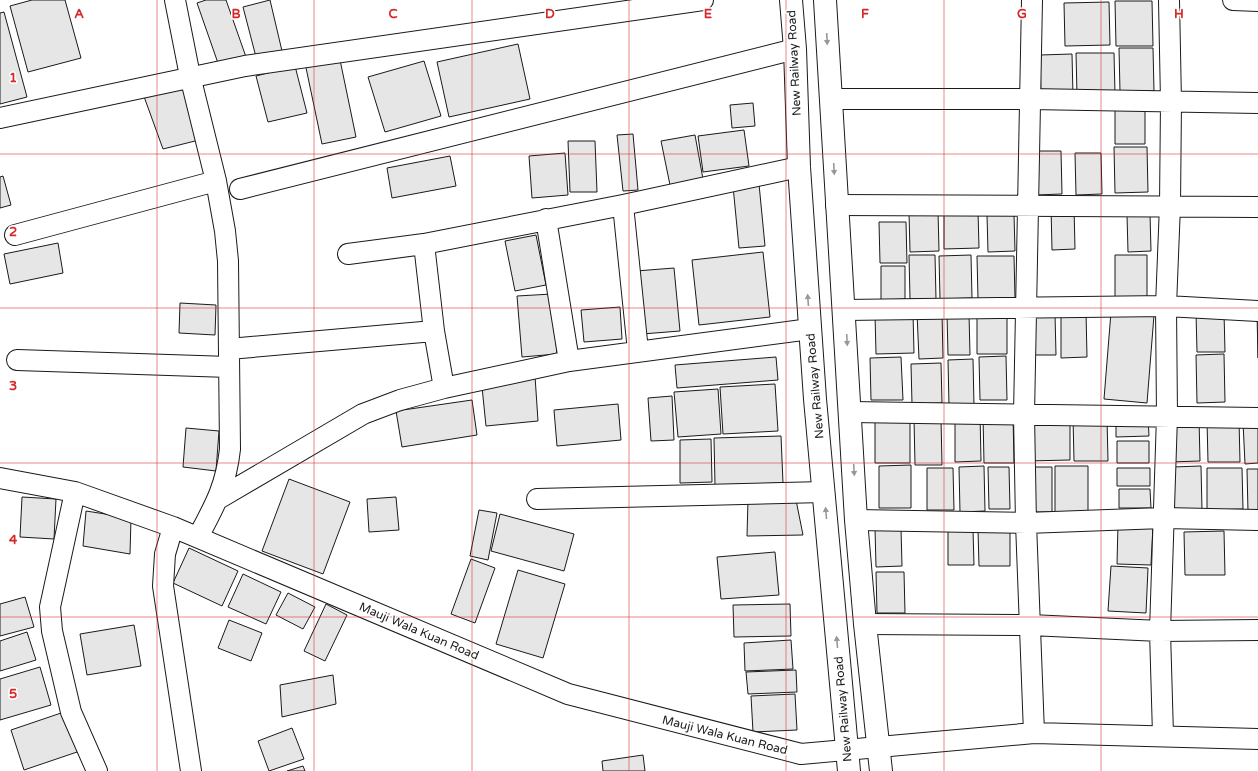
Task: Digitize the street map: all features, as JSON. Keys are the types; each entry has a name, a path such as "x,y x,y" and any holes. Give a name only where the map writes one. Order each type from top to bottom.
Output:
{"main road":[{"name":"New Railway Road","path":"791,0 795,49 799,167 810,329 847,761"},
{"path":"825,0 836,205 845,310 856,520 865,624 881,771"}],"street":[{"path":"175,0 190,76 216,181 228,261 230,449 228,470 218,499 198,537"},
{"path":"0,118 190,76 253,65 703,0"},
{"path":"1032,0 1024,414 1026,523 1034,733"},
{"path":"1163,735 1160,630 1167,416 1166,306 1170,205 1171,102 1169,0"},
{"path":"1233,0 1258,1"},
{"path":"240,189 795,49"},
{"path":"830,99 1030,99 1258,104"},
{"path":"348,254 424,244 622,205 799,167"},
{"path":"15,235 216,181"},
{"path":"622,205 638,351"},
{"path":"836,205 1170,205 1258,207"},
{"path":"546,219 569,361"},
{"path":"424,244 434,331 444,388"},
{"path":"845,310 1166,306 1258,311"},
{"path":"218,499 363,414 400,400 444,388 569,361 810,329"},
{"path":"17,360 229,358 434,331"},
{"path":"851,412 1258,418"},
{"name":"Mauji Wala Kuan Road","path":"0,478 75,492 173,527 568,694 801,754 847,761 879,748 1034,733 1257,736"},
{"path":"75,492 50,607 52,631 71,712 97,771"},
{"path":"537,499 824,492"},
{"path":"856,520 1026,523 1163,518 1258,520"},
{"path":"173,527 165,554 162,586 191,771"},
{"path":"865,624 1030,626 1160,630 1258,630"}],"building":[{"path":"32,0 65,0 81,58 28,72 10,6"},
{"path":"206,0 226,0 246,57 219,66 197,3"},
{"path":"270,0 282,51 256,57 243,7"},
{"path":"1115,1 1152,1 1153,46 1116,46"},
{"path":"1109,2 1110,45 1065,46 1064,3"},
{"path":"4,12 27,97 0,104 0,13"},
{"path":"518,44 530,99 449,117 437,62"},
{"path":"1119,48 1153,48 1154,91 1120,92"},
{"path":"1076,53 1114,53 1115,94 1077,95"},
{"path":"1072,54 1073,96 1041,96 1040,55"},
{"path":"339,55 356,137 322,144 305,63"},
{"path":"424,61 441,116 385,132 368,77"},
{"path":"295,66 307,113 268,122 256,76"},
{"path":"186,85 203,139 163,149 142,91"},
{"path":"753,103 755,126 732,128 730,105"},
{"path":"1115,103 1145,103 1145,144 1115,144"},
{"path":"744,130 749,166 703,172 698,136"},
{"path":"633,134 638,190 623,191 617,135"},
{"path":"695,135 703,179 670,185 661,141"},
{"path":"568,141 595,141 597,192 570,192"},
{"path":"1114,147 1147,147 1148,192 1115,193"},
{"path":"1035,151 1061,151 1062,194 1036,195"},
{"path":"565,153 568,195 532,198 529,156"},
{"path":"1075,153 1101,153 1102,194 1076,195"},
{"path":"450,156 456,186 392,198 387,168"},
{"path":"3,176 11,205 0,208 0,177"},
{"path":"759,184 765,246 739,248 733,186"},
{"path":"1051,207 1074,207 1075,249 1052,250"},
{"path":"938,211 939,251 910,252 909,212"},
{"path":"978,211 979,248 944,249 944,212"},
{"path":"1014,214 1015,251 988,252 987,215"},
{"path":"1150,214 1151,251 1128,252 1127,215"},
{"path":"879,222 906,222 907,263 880,263"},
{"path":"536,235 546,285 515,291 505,241"},
{"path":"58,243 63,273 10,284 4,254"},
{"path":"763,252 770,317 699,325 692,260"},
{"path":"909,255 935,255 936,299 910,299"},
{"path":"971,255 972,298 940,299 939,256"},
{"path":"1115,255 1147,255 1147,297 1115,297"},
{"path":"977,256 1014,256 1015,298 978,299"},
{"path":"881,266 905,266 905,299 881,300"},
{"path":"674,268 680,331 642,334 636,271"},
{"path":"552,294 557,354 522,357 517,296"},
{"path":"180,303 216,305 215,335 179,333"},
{"path":"620,307 622,339 584,342 581,310"},
{"path":"1061,312 1086,312 1087,357 1061,358"},
{"path":"1111,312 1154,315 1147,403 1104,399"},
{"path":"1224,312 1225,352 1197,352 1196,313"},
{"path":"913,313 914,353 876,354 875,314"},
{"path":"917,313 942,313 943,358 919,359"},
{"path":"947,314 969,314 970,355 948,355"},
{"path":"977,314 1007,314 1007,354 977,354"},
{"path":"1026,314 1055,314 1056,355 1027,355"},
{"path":"1257,314 1258,314 1258,358"},
{"path":"1224,354 1225,402 1197,403 1196,355"},
{"path":"1006,356 1007,400 980,400 979,357"},
{"path":"776,357 778,380 677,388 675,365"},
{"path":"901,357 903,400 871,400 870,358"},
{"path":"973,359 974,406 949,406 948,360"},
{"path":"941,363 942,403 912,404 911,364"},
{"path":"535,376 538,421 486,426 482,387"},
{"path":"775,384 778,431 723,434 720,387"},
{"path":"718,389 721,434 678,437 674,392"},
{"path":"672,396 674,440 651,441 648,398"},
{"path":"472,400 477,435 402,447 396,411"},
{"path":"618,404 621,440 557,446 554,410"},
{"path":"955,414 980,414 981,461 955,462"},
{"path":"983,416 1013,416 1014,463 984,463"},
{"path":"1116,417 1148,417 1149,436 1116,437"},
{"path":"1073,418 1107,418 1108,461 1074,461"},
{"path":"1199,418 1200,461 1170,462 1169,419"},
{"path":"875,419 910,419 910,463 875,463"},
{"path":"914,419 941,419 942,465 915,465"},
{"path":"1027,419 1070,419 1070,460 1027,461"},
{"path":"1207,420 1239,420 1240,462 1208,462"},
{"path":"1258,421 1258,463 1245,464 1243,422"},
{"path":"186,428 219,431 216,471 183,467"},
{"path":"781,436 783,483 715,485 714,438"},
{"path":"711,439 712,482 680,483 680,440"},
{"path":"1117,441 1149,441 1149,463 1117,463"},
{"path":"911,465 911,508 879,508 879,466"},
{"path":"984,466 985,511 960,512 959,467"},
{"path":"1055,466 1088,466 1088,514 1055,514"},
{"path":"1201,466 1202,510 1173,510 1172,467"},
{"path":"988,467 1009,467 1010,509 989,509"},
{"path":"1026,467 1052,467 1052,512 1026,512"},
{"path":"927,468 953,468 954,510 927,510"},
{"path":"1117,468 1150,468 1150,486 1117,486"},
{"path":"1207,468 1242,468 1243,509 1207,510"},
{"path":"1247,469 1258,469 1258,512 1248,512"},
{"path":"289,479 350,502 323,574 262,551"},
{"path":"1119,489 1150,489 1151,508 1119,508"},
{"path":"22,497 56,499 54,539 20,537"},
{"path":"396,497 399,530 369,532 367,499"},
{"path":"748,500 796,500 803,535 747,536"},
{"path":"479,510 497,513 488,560 470,556"},
{"path":"86,511 131,518 130,554 83,546"},
{"path":"500,514 574,534 564,571 491,551"},
{"path":"1118,524 1153,525 1151,565 1117,564"},
{"path":"875,528 901,528 902,566 876,567"},
{"path":"973,530 974,565 948,565 948,531"},
{"path":"978,530 1010,530 1010,566 979,566"},
{"path":"1224,531 1225,575 1185,575 1184,532"},
{"path":"189,548 238,571 222,606 173,583"},
{"path":"775,552 779,595 721,599 717,557"},
{"path":"471,559 495,568 475,623 451,614"},
{"path":"1111,566 1148,568 1146,613 1108,611"},
{"path":"518,570 565,584 543,658 496,644"},
{"path":"876,572 904,572 905,613 877,613"},
{"path":"243,574 281,592 266,624 228,607"},
{"path":"288,593 315,607 303,629 276,615"},
{"path":"25,597 34,627 0,636 0,604"},
{"path":"326,604 347,615 325,661 304,651"},
{"path":"790,604 791,636 734,637 733,605"},
{"path":"229,620 262,633 251,661 218,648"},
{"path":"134,625 141,666 87,675 80,634"},
{"path":"27,632 36,660 0,671 0,641"},
{"path":"791,640 793,669 745,671 744,643"},
{"path":"40,667 51,705 0,720 0,679"},
{"path":"796,670 797,692 748,694 746,672"},
{"path":"333,675 336,704 282,717 280,685"},
{"path":"795,694 797,730 753,732 751,696"},
{"path":"67,711 80,751 24,770 11,730"},
{"path":"292,728 304,759 269,771 258,741"},
{"path":"643,755 645,771 603,771 602,761"},
{"path":"303,766 305,771 287,771"}]}
